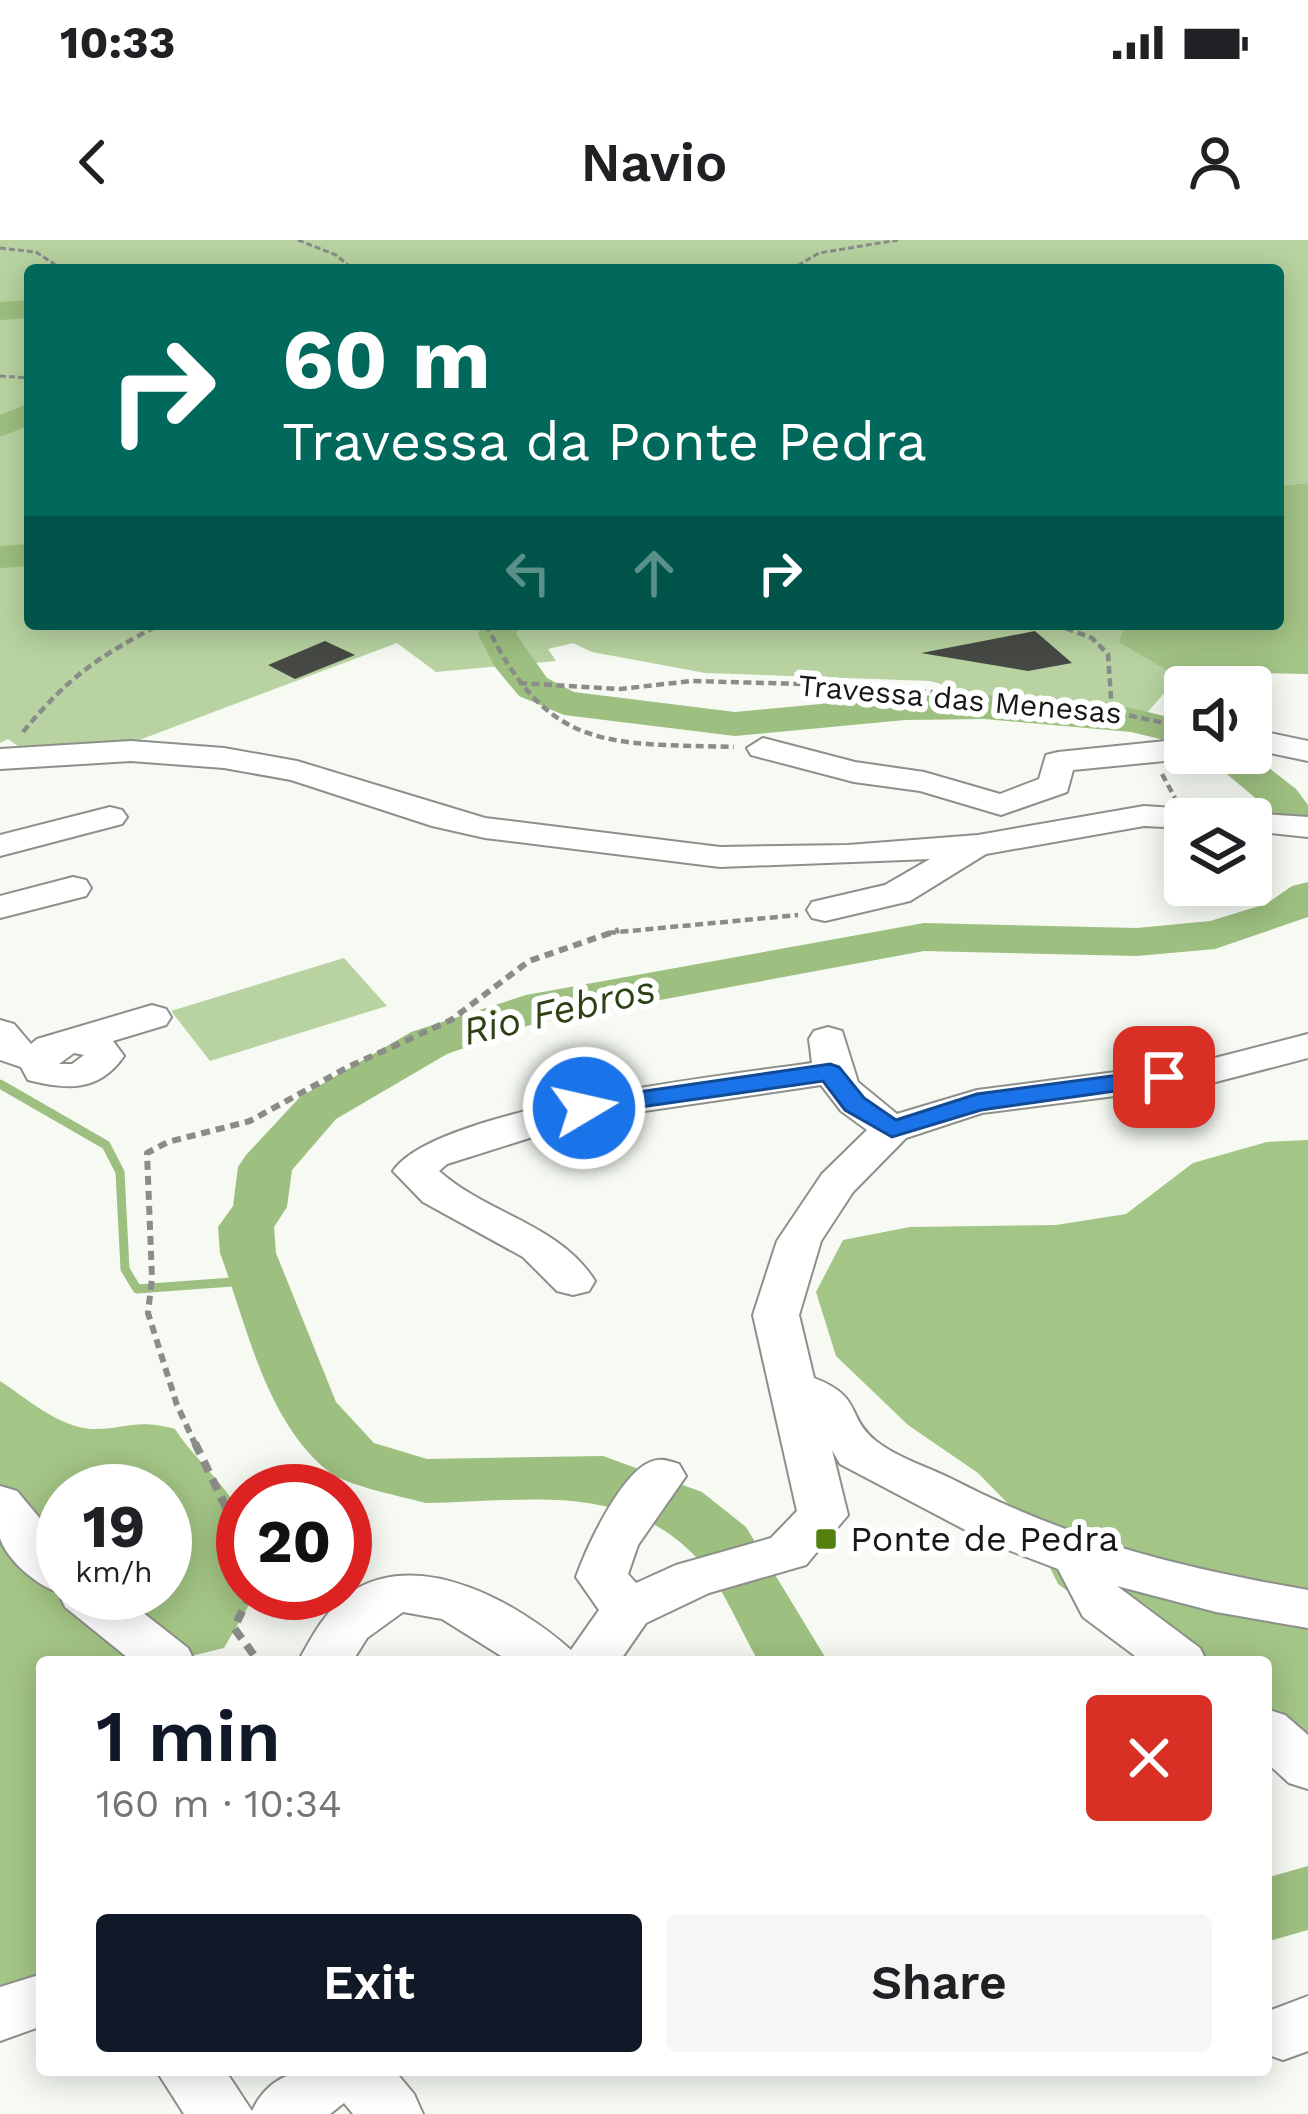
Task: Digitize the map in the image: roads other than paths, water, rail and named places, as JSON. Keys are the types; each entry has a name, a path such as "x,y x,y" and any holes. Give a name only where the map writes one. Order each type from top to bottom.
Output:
{"street":[{"path":"825,910 897,893 978,845 1055,785 1058,762 1143,754 1164,742"},
{"path":"1272,743 1308,751"},
{"path":"764,748 854,772 947,788 1008,820 1164,817"},
{"path":"8,749 224,758 297,771 485,828 720,857 848,855 978,845"},
{"path":"0,846 110,817"},
{"path":"1272,823 1308,827"},
{"path":"0,908 73,888"},
{"path":"0,1032 13,1051 38,1060 51,1047 89,1048 159,1027"},
{"path":"595,1656 628,1609 694,1578 788,1552 824,1515 776,1315 799,1241 837,1183 892,1129 977,1102 1208,1072 1308,1046"},
{"path":"573,1281 538,1247 438,1193 415,1171 432,1155 584,1108 829,1056 855,1104 892,1129"},
{"path":"796,1389 825,1400 857,1452 1008,1530 1076,1556 1216,1593 1308,1609"},
{"path":"628,1609 601,1577 615,1539 652,1489"},
{"path":"0,1504 36,1549"},
{"path":"1076,1556 1101,1603 1172,1656"},
{"path":"327,1656 337,1636 377,1601 419,1590 467,1605 542,1656"},
{"path":"117,1620 162,1656"},
{"path":"1272,1735 1308,1767"},
{"path":"0,2014 36,2002"},
{"path":"193,2076 222,2114"},
{"path":"282,2114 332,2076"},
{"path":"360,2076 392,2114"}],"waterway":[{"name":"Rio Febros","path":"0,311 24,309"},
{"name":"Rio Febros","path":"0,427 24,416"},
{"name":"Rio Febros","path":"0,557 24,555"},
{"name":"Rio Febros","path":"499,630 515,667 533,687 564,703 735,724 905,708 984,707 1131,720 1164,728"},
{"name":"Rio Febros","path":"1250,774 1281,798 1293,815"},
{"name":"Rio Febros","path":"790,1656 723,1544 680,1508 603,1478 426,1481 352,1458 309,1411 248,1253 246,1227 260,1207 265,1167 318,1108 429,1043 526,1010 924,937 1137,942 1215,935 1282,914 1308,896"},
{"path":"0,1084 106,1145 120,1172 125,1269 137,1289 258,1280"},
{"name":"Rio Febros","path":"1272,1908 1308,1898"}],"place":[{"name":"Ponte de Pedra","path":"826,1539"}]}
